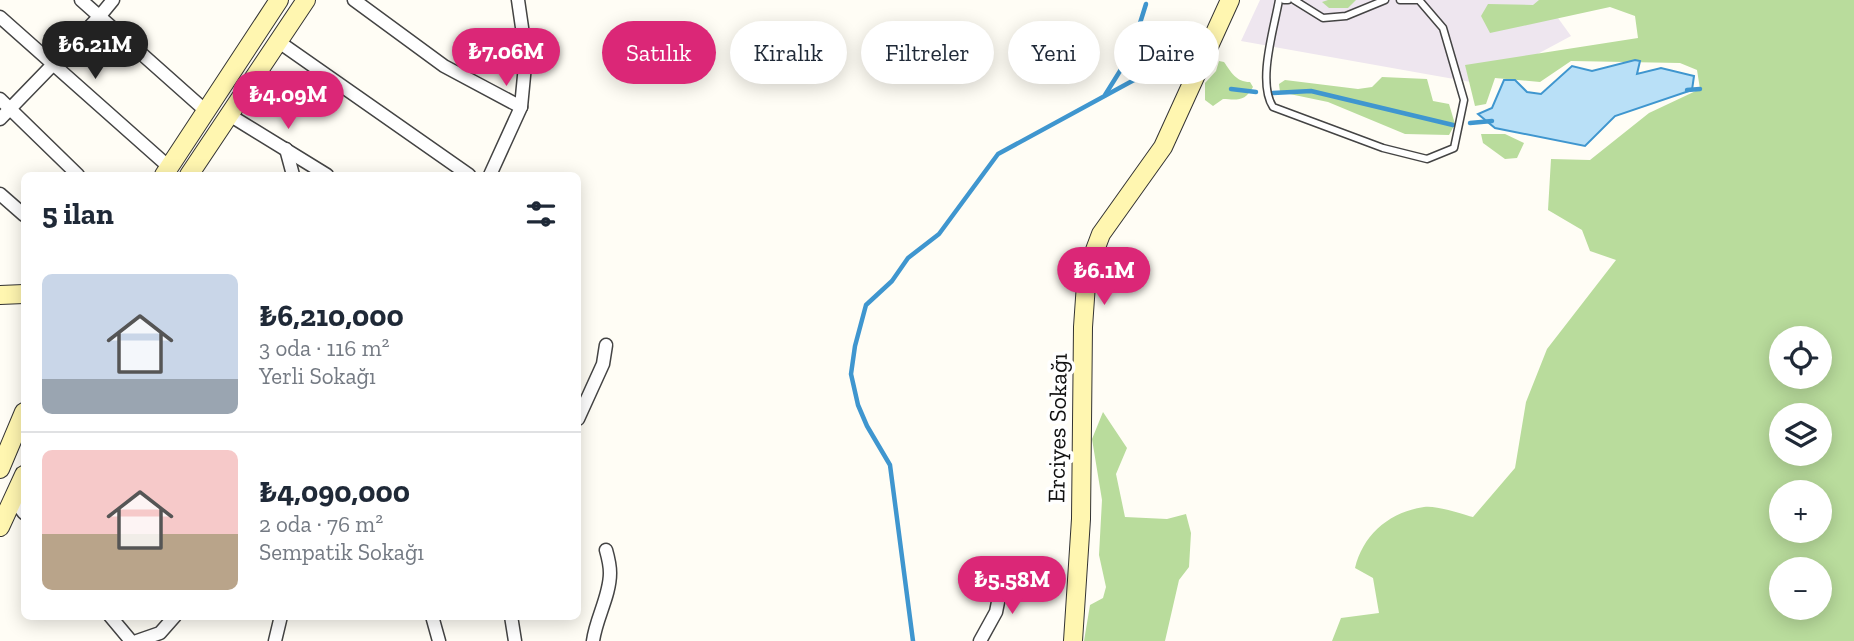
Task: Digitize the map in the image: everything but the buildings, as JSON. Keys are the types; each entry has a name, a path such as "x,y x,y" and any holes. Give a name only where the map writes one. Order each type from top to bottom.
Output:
{"street":[{"path":"81,0 207,112"},
{"path":"0,119 113,0"},
{"path":"0,18 166,171 279,0"},
{"path":"191,172 306,0"},
{"path":"355,0 444,66 521,107"},
{"path":"491,172 521,107 526,55 518,0"},
{"name":"Erciyes Sokağı","path":"1073,641 1081,519 1083,327 1091,258 1101,234 1163,147 1230,0"},
{"path":"279,42 465,172"},
{"path":"0,99 75,172"},
{"path":"231,116 322,172"},
{"path":"286,149 292,172"},
{"path":"0,194 21,212"},
{"path":"581,412 603,364 606,345"},
{"path":"0,469 21,419"},
{"path":"0,527 19,506"},
{"path":"593,641 601,607 609,588 611,571 606,550"},
{"path":"980,641 996,612 1003,577"},
{"path":"113,620 131,641"},
{"path":"137,641 160,633 171,620"},
{"path":"275,641 280,620"},
{"path":"433,620 439,641"},
{"path":"512,620 515,641"}],"lane":[{"path":"1284,0 1266,81 1268,99 1273,107 1383,148 1427,159 1454,148 1464,100 1443,28 1419,0 1400,0"},
{"path":"1294,0 1323,18 1346,16 1385,0"}],"shaded area":[{"path":"1260,0 1545,0 1571,36 1482,84 1241,41"}],"green space":[{"path":"1356,0 1348,8 1329,8 1322,2"},
{"path":"1539,0 1854,0 1854,641 1332,641 1341,618 1379,613 1373,578 1355,568 1364,545 1379,527 1400,514 1424,507 1442,508 1473,517 1515,468 1526,402 1547,349 1616,260 1590,251 1582,230 1548,210 1551,159 1590,160 1649,113 1700,89 1697,70 1680,63 1571,61 1540,82 1495,78 1486,104 1475,106 1465,65 1638,38 1635,16 1610,7 1490,33 1481,16 1488,4 1533,5"},
{"path":"1219,61 1224,62 1237,78 1250,82 1253,87 1244,97 1223,99 1213,106 1205,100 1205,84 1219,84"},
{"path":"1382,77 1427,79 1433,101 1449,104 1455,124 1449,135 1405,134 1328,102 1280,92 1279,84 1285,80 1358,89 1372,87"},
{"path":"1481,134 1505,134 1524,143 1517,158 1505,159 1483,143"},
{"path":"1103,412 1127,448 1116,474 1125,517 1167,519 1186,514 1191,533 1189,567 1179,580 1165,641 1084,641 1090,605 1103,598 1106,587 1099,555 1102,500 1092,439"}],"water":[{"path":"1640,61 1637,74 1661,68 1694,76 1692,90 1615,116 1585,146 1495,128 1478,114 1492,108 1504,80 1515,80 1527,92 1541,94 1572,66 1592,71"}],"waterway":[{"path":"1105,95 1130,55 1146,4"},
{"path":"913,641 890,465 867,426 858,405 851,374 866,305 892,281 908,258 939,234 998,154 1127,84"},
{"path":"1231,89 1256,92"},
{"path":"1687,90 1700,89"},
{"path":"1273,93 1311,91 1453,125"},
{"path":"1470,123 1492,121"}]}
